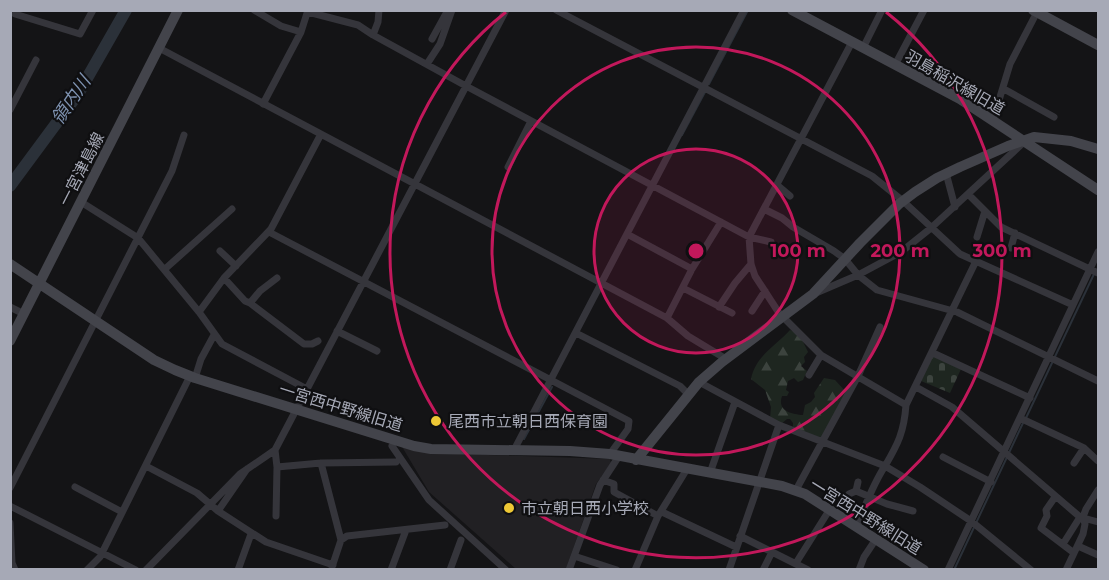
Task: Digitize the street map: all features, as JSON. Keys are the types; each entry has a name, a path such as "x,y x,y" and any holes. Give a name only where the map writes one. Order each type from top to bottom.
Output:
{"street":[{"path":"14,14 80,34 93,10"},
{"name":"一宮津島線","path":"10,341 178,10"},
{"path":"254,10 281,26 301,32"},
{"path":"373,35 378,22 379,10"},
{"path":"427,64 440,44 450,10"},
{"path":"432,39 450,10"},
{"path":"146,570 248,467 275,450 506,10"},
{"path":"556,10 872,176 903,201 960,254 1073,305"},
{"path":"514,450 744,10"},
{"name":"羽島稲沢線旧道","path":"792,10 960,99 1098,190"},
{"path":"863,48 882,10"},
{"path":"895,65 924,10"},
{"path":"263,104 301,32 308,11 358,25 465,86 749,237 771,242"},
{"path":"993,120 1010,64 1035,11 1098,45"},
{"path":"852,42 749,237 751,264 755,276 783,315 821,356 906,405"},
{"path":"159,48 667,318 688,336 726,359"},
{"path":"10,110 36,60"},
{"path":"1004,88 1054,117"},
{"path":"508,167 531,120"},
{"path":"199,312 224,278 269,232 321,134"},
{"path":"10,488 172,171 184,135"},
{"path":"813,294 844,259 903,201 946,173 1034,137 1071,141 1098,150"},
{"path":"636,460 688,394 726,359 813,294 858,275 901,252 955,207 1025,141"},
{"path":"946,173 955,207"},
{"path":"777,185 790,196"},
{"path":"969,194 1001,227 1098,273"},
{"path":"81,202 138,238 165,269 222,344 308,389"},
{"path":"165,269 232,209"},
{"path":"764,209 782,218 844,259 858,275 877,290 952,311 1098,381"},
{"path":"977,237 985,211"},
{"path":"667,318 692,269 721,222"},
{"path":"269,232 629,421 628,429 592,503 568,570"},
{"path":"1011,248 1015,233"},
{"path":"627,234 692,269"},
{"path":"220,251 236,266"},
{"path":"948,570 1098,252"},
{"path":"856,526 885,466 899,443 904,427 906,405 976,261"},
{"name":"一宮西中野線旧道","path":"10,264 154,360 192,377 414,446 431,449 570,451 614,455 796,490 830,509 922,569"},
{"path":"720,307 735,283 751,264"},
{"path":"224,278 245,301 304,344 318,341"},
{"path":"250,303 260,291 278,278"},
{"path":"682,288 732,313"},
{"path":"752,311 765,291"},
{"path":"10,307 24,314"},
{"path":"796,490 858,376 880,327"},
{"path":"337,331 377,351"},
{"path":"576,333 680,386 688,394"},
{"path":"87,570 100,557 214,335"},
{"path":"933,353 1030,398"},
{"path":"809,375 821,356"},
{"path":"699,382 779,425 885,466 971,521 1031,570"},
{"path":"916,387 952,407 1081,517 1098,522"},
{"path":"710,473 735,402"},
{"path":"175,408 181,415"},
{"path":"1020,418 1084,448 1098,461"},
{"path":"729,570 779,425"},
{"path":"392,446 429,500 506,570"},
{"path":"1074,463 1084,448"},
{"path":"275,450 276,516"},
{"path":"943,457 991,482"},
{"path":"277,466 396,462"},
{"path":"146,466 197,493 251,534 332,567 341,540 321,463"},
{"path":"218,511 248,467"},
{"path":"635,570 660,514 687,469"},
{"path":"603,480 614,484 614,492 736,547"},
{"path":"858,482 853,492 913,511"},
{"path":"75,487 122,512"},
{"path":"1063,544 1098,490"},
{"path":"1055,497 1046,510 1047,516 1041,528 1063,544 1098,555"},
{"path":"10,506 136,570"},
{"path":"796,563 830,509"},
{"path":"1066,570 1085,524 1081,517"},
{"path":"10,523 12,563 15,570"},
{"path":"341,540 347,536 445,525"},
{"path":"391,570 406,530"},
{"path":"238,570 251,534"},
{"path":"272,544 275,535"},
{"path":"740,536 808,570"},
{"path":"859,570 864,557 876,539"},
{"path":"450,570 461,540"},
{"path":"763,570 772,552"},
{"path":"574,556 617,570"}],"shaded area":[{"path":"401,445 430,453 610,459 611,463 596,484 566,569 516,569 429,492"}],"green space":[{"path":"790,330 799,336 808,352 801,366 807,371 803,380 798,382 794,378 788,381 786,390 789,392 787,396 782,396 781,401 783,408 794,414 803,415 805,405 815,397 814,393 824,378 835,380 846,392 821,438 793,430 793,423 790,419 781,424 770,419 771,407 765,390 751,379 762,357"},
{"path":"934,354 961,369 950,393 921,381"}],"waterway":[{"name":"領内川","path":"10,186 78,94 126,10"},
{"path":"709,84 748,10"},
{"path":"682,135 705,92"},
{"path":"1026,418 1094,274"},
{"path":"524,439 552,387"},
{"path":"954,570 1023,423"}],"place":[{"name":"尾西市立朝日西保育園","path":"436,421"},
{"name":"市立朝日西小学校","path":"509,508"}]}
